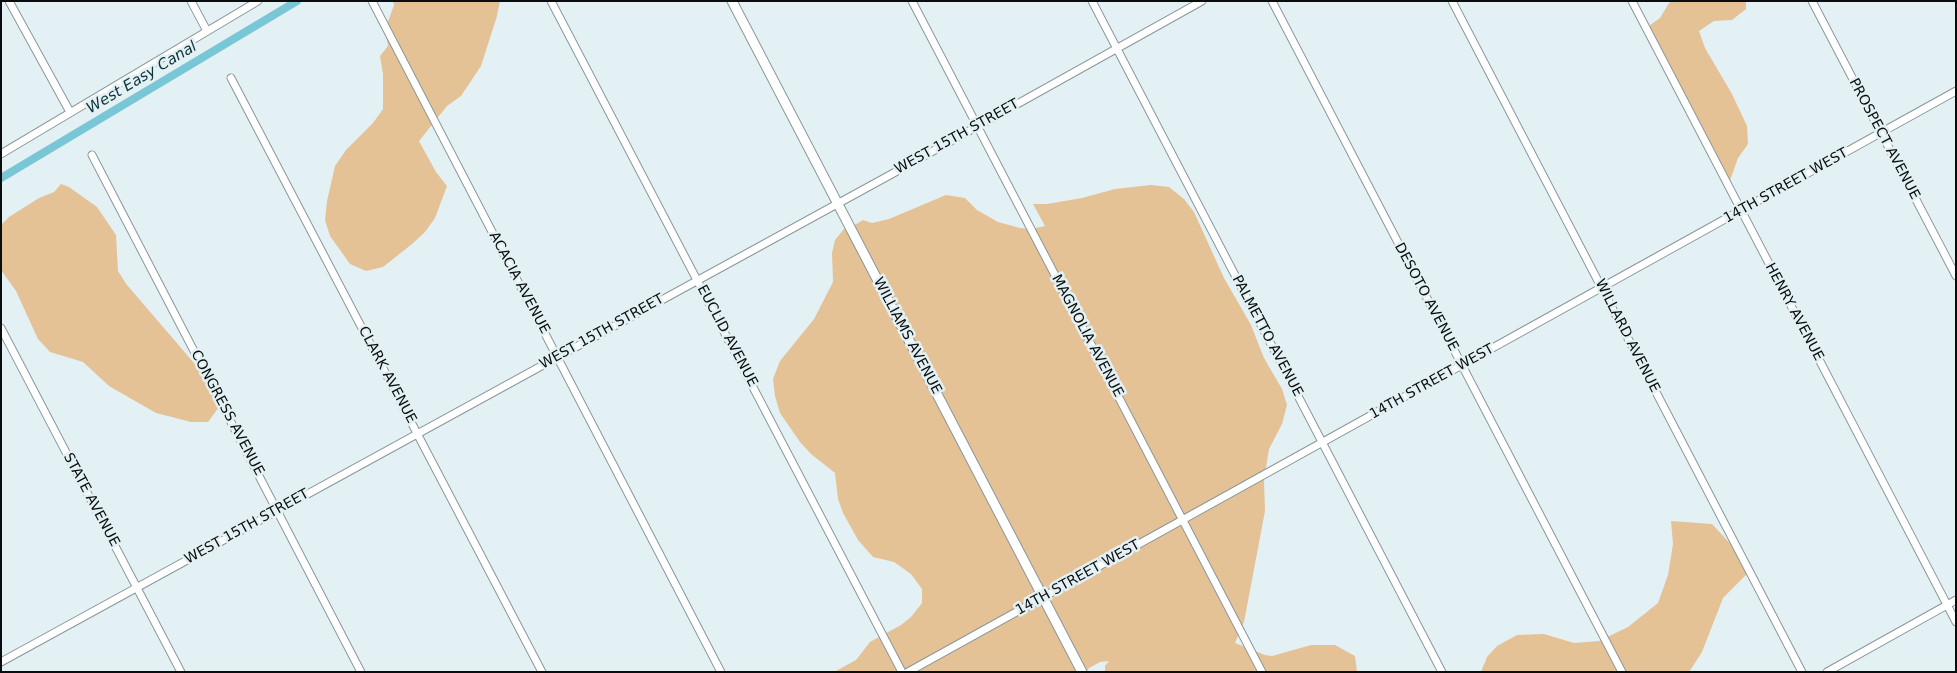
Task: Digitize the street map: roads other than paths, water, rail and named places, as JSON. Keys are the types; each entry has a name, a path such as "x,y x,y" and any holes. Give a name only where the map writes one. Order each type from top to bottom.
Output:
{"street":[{"path":"9,1 70,112"},
{"path":"191,1 207,31"},
{"path":"1,154 258,1"},
{"name":"ACACIA AVENUE","path":"372,1 721,672"},
{"name":"EUCLID AVENUE","path":"551,1 902,672"},
{"name":"WILLIAMS AVENUE","path":"732,1 1082,672"},
{"name":"MAGNOLIA AVENUE","path":"912,1 1262,672"},
{"name":"PALMETTO AVENUE","path":"1092,1 1442,672"},
{"name":"WEST 15TH STREET","path":"1,662 1202,1"},
{"name":"DESOTO AVENUE","path":"1272,1 1622,672"},
{"name":"WILLARD AVENUE","path":"1452,1 1802,672"},
{"name":"HENRY AVENUE","path":"1632,1 1956,622"},
{"name":"PROSPECT AVENUE","path":"1812,1 1956,276"},
{"name":"CLARK AVENUE","path":"232,78 542,672"},
{"name":"14TH STREET WEST","path":"908,672 1956,91"},
{"name":"CONGRESS AVENUE","path":"92,155 361,672"},
{"name":"STATE AVENUE","path":"1,328 181,672"},
{"path":"1827,672 1956,600"}],"waterway":[{"name":"West Easy Canal","path":"1,178 297,1"}]}
